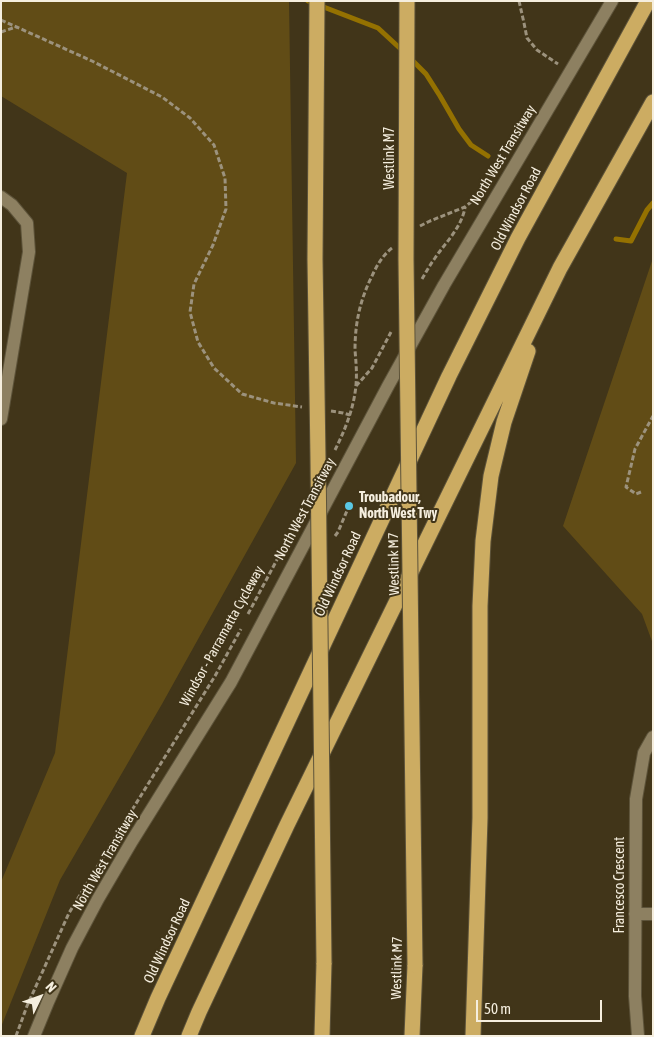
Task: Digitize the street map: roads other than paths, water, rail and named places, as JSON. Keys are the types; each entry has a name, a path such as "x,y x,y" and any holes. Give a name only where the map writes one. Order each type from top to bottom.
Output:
{"highway":[{"path":"317,1 315,259 324,963 322,1036"},
{"name":"Westlink M7","path":"407,1 406,259 415,965 412,1036"},
{"name":"Old Windsor Road","path":"142,1036 449,376 518,238 648,1"},
{"path":"189,1036 287,825 560,268 653,102"},
{"path":"474,1036 480,818 480,606 483,541 491,476 504,422 523,364 560,268"}],"street":[{"name":"North West Transitway","path":"34,1036 72,948 98,899 231,682 384,394 440,293 612,1"},
{"path":"1,198 12,204 27,223 29,252 1,419"},
{"name":"Francesco Crescent","path":"638,1036 635,996 636,799 644,753 653,737"},
{"path":"635,914 653,914"}],"waterway":[{"path":"308,1 378,28 404,52"},
{"path":"410,58 426,74 459,129 471,145 488,156"},
{"path":"616,239 631,241 647,210 653,203"}],"place":[{"name":"Troubadour, North West Twy","path":"349,506"}]}
